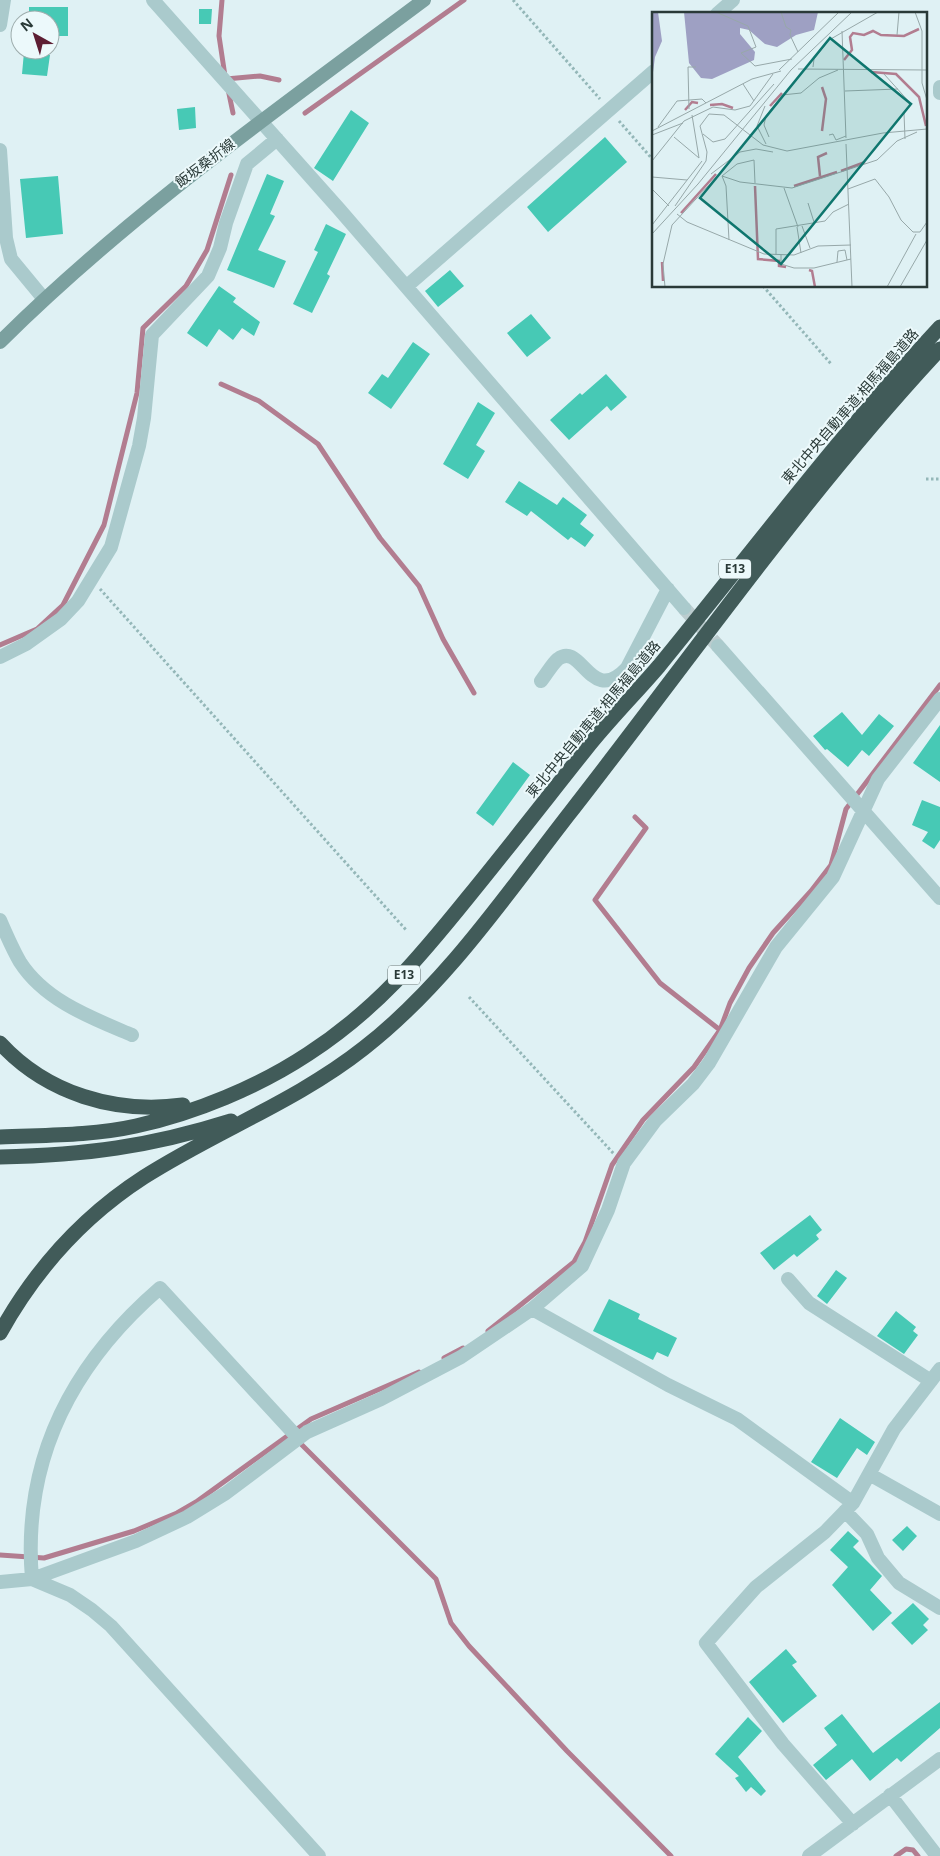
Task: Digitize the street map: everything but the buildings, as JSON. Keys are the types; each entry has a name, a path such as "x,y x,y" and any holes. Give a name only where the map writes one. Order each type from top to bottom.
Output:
{"highway":[{"name":"東北中央自動車道;相馬福島道路","path":"235,1092 292,1064 339,1033 394,986 417,961 588,747 657,668 797,492 874,399 940,326"},
{"name":"E13","path":"0,1334 36,1276 85,1222 143,1178 302,1090 363,1049 405,1013 441,977 810,503 940,349"},
{"path":"0,1043 33,1072 58,1087 85,1098 113,1105 163,1108 188,1104 235,1092"},
{"name":"E13","path":"0,1136 68,1135 136,1126 176,1114 235,1092"},
{"path":"0,1157 48,1156 119,1149 194,1133 263,1111"}],"main road":[{"name":"飯坂桑折線","path":"0,342 44,299 167,193 424,0"}],"street":[{"path":"0,25 4,0"},
{"path":"153,0 407,286 684,608"},
{"path":"719,12 732,0"},
{"path":"407,286 652,73"},
{"path":"940,88 940,93"},
{"path":"0,657 26,644 61,619 78,601 111,547 139,446 144,418 152,335 208,276 220,248 226,223 247,164 277,139"},
{"path":"0,150 6,238 11,259 44,299"},
{"path":"541,681 559,659 568,656 575,659 601,681 608,682 618,677 627,668 668,589"},
{"path":"718,646 940,898"},
{"path":"0,1582 32,1579 136,1540 187,1517 226,1493 294,1434 307,1432 382,1399 461,1357 532,1309 582,1266 608,1210 624,1163 655,1121 693,1084 708,1063 776,946 833,877 855,803 878,779 940,699"},
{"path":"0,920 21,963 45,988 80,1014 132,1035"},
{"path":"788,1279 809,1303 932,1381"},
{"path":"32,1579 30,1554 31,1517 43,1463 61,1411 97,1352 132,1312 160,1288 294,1434"},
{"path":"532,1309 668,1385 737,1419 849,1507 867,1534 878,1558 899,1583 940,1608"},
{"path":"853,1824 783,1744 706,1643 756,1587 825,1532 849,1507 894,1429 940,1369"},
{"path":"869,1474 940,1514"},
{"path":"32,1579 70,1595 92,1610 110,1626 319,1856"},
{"path":"809,1856 940,1759"},
{"path":"890,1795 939,1856"}],"path":[{"path":"513,0 652,159"},
{"path":"765,288 832,365"},
{"path":"926,479 940,479"},
{"path":"91,580 407,931"},
{"path":"469,997 609,1150"}],"waterway":[{"path":"222,0 219,36 225,76"},
{"path":"305,113 464,0"},
{"path":"226,79 260,76 279,80"},
{"path":"228,89 233,113"},
{"path":"0,645 37,629 63,605 104,525 137,393 143,328 186,286 207,250 231,175"},
{"path":"221,384 259,401 318,444 380,538 419,586 443,639 474,693"},
{"path":"488,1331 574,1262 585,1242 612,1165 643,1120 694,1067 720,1030 730,1003 749,968 773,933 811,891 831,865 846,809 940,685"},
{"path":"635,817 646,828 595,900 660,983 720,1030"},
{"path":"444,1358 463,1348"},
{"path":"0,1555 44,1558 134,1531 177,1513 196,1502 311,1419 419,1372"},
{"path":"302,1445 436,1579 451,1623 469,1646 567,1751 671,1856"},
{"path":"896,1856 906,1849 913,1850 918,1856"}],"tunnel":[{"path":"684,608 718,646"}]}
